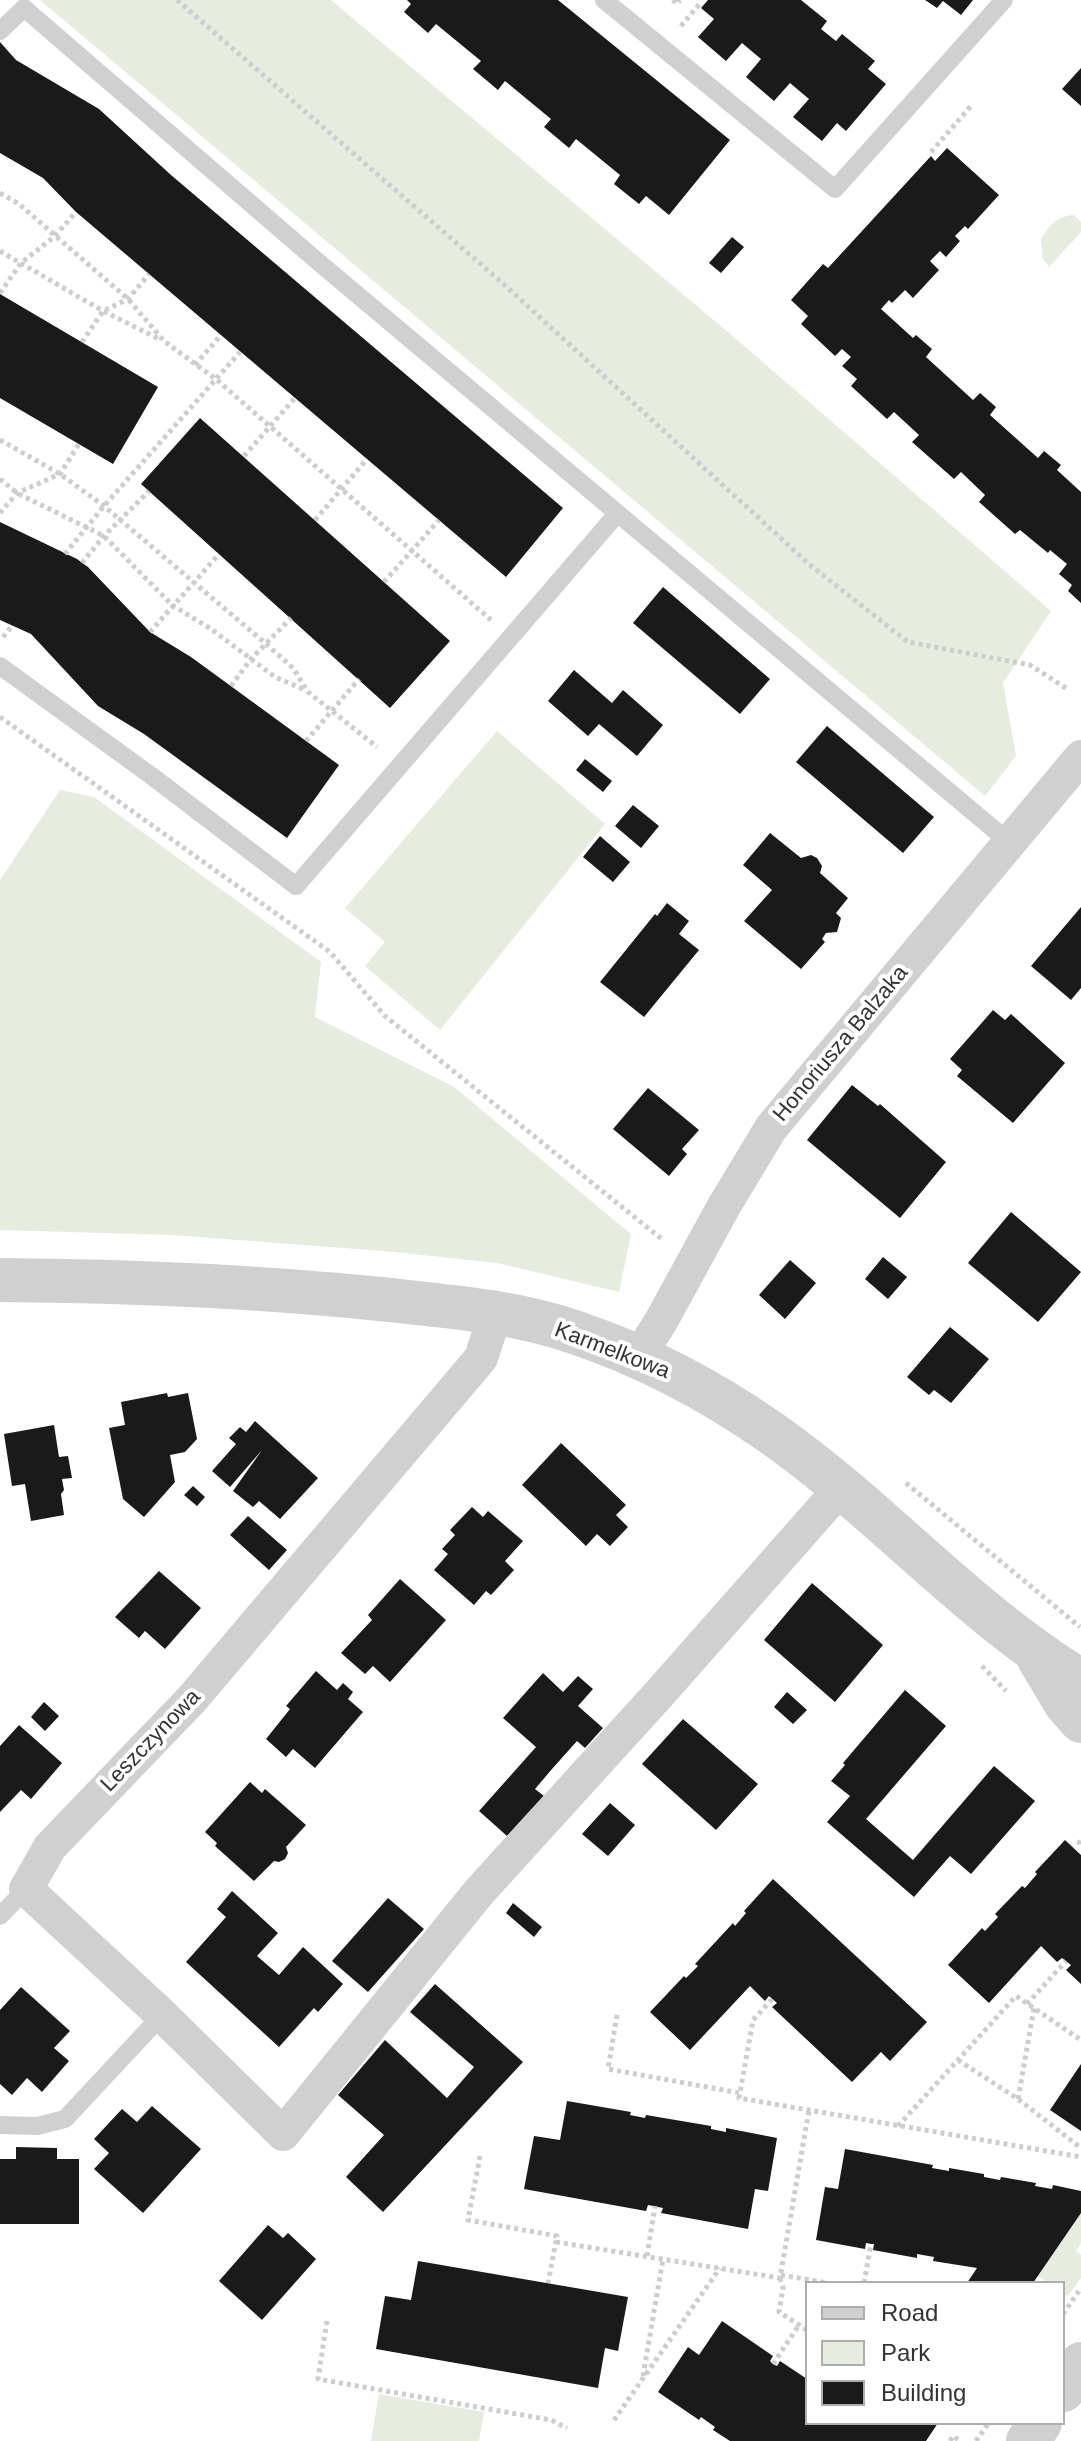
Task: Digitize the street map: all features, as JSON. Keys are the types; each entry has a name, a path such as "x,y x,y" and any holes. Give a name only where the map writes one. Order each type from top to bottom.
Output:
{"street":[{"name":"Honoriusza Balzaka","path":"638,1357 771,1128 1081,757"},
{"name":"Karmelkowa","path":"0,1280 215,1285 455,1307 576,1333 638,1357 726,1403 771,1433 1036,1653 1081,1681"},
{"name":"Leszczynowa","path":"26,1889 50,1847 192,1699 481,1358 495,1315"},
{"path":"26,1889 162,2015 283,2134 479,1892 841,1488"},
{"name":"Karmelkowa","path":"1036,1653 1066,1704 1081,1721"},
{"path":"1065,2387 1081,2364"}],"lane":[{"path":"604,0 835,189 1004,0"},
{"path":"0,31 24,8 617,514 1009,842"},
{"path":"0,666 296,886 617,514"},
{"path":"0,1916 26,1889"},
{"path":"0,2125 37,2126 65,2119 162,2015"}],"path":[{"path":"177,0 508,288 810,565 908,642 1030,665 1069,690"},
{"path":"673,0 677,4 680,0"},
{"path":"672,19 680,26 701,2"},
{"path":"931,152 971,106"},
{"path":"0,193 19,204 128,299 164,341"},
{"path":"0,293 21,263 54,237 76,212"},
{"path":"0,251 103,311 164,341 217,380 510,637"},
{"path":"82,342 103,311 128,299 149,274"},
{"path":"195,365 221,335"},
{"path":"65,554 240,352"},
{"path":"244,456 295,398"},
{"path":"0,440 60,474 104,506 293,668 308,692"},
{"path":"0,513 17,493 60,474 79,444"},
{"path":"315,520 367,459"},
{"path":"0,479 17,493 104,536 172,605 211,629 275,677 308,692 400,766"},
{"path":"82,563 149,491"},
{"path":"384,582 439,520"},
{"path":"150,632 219,554"},
{"path":"231,686 265,643 291,618"},
{"path":"0,641 12,626"},
{"path":"306,741 359,679"},
{"path":"0,717 330,952 385,1016 693,1264"},
{"path":"1027,2004 1066,1961"},
{"path":"898,2126 1016,1996 1081,2040"},
{"path":"772,1999 753,2020 739,2098 1081,2157"},
{"path":"1018,2099 1034,2008"},
{"path":"617,2015 608,2069 740,2093"},
{"path":"958,2060 1018,2099 1081,2148"},
{"path":"805,2329 779,2312 783,2288 781,2277 809,2110"},
{"path":"480,2156 468,2220 557,2236 548,2283"},
{"path":"647,2256 655,2206"},
{"path":"556,2242 812,2281"},
{"path":"864,2281 871,2244"},
{"path":"642,2380 663,2259"},
{"path":"614,2420 720,2268"},
{"path":"1065,2311 1081,2288"},
{"path":"327,2321 318,2379 551,2420 567,2428"},
{"path":"773,2364 799,2325"},
{"path":"950,2441 953,2436 960,2441"}],"green space":[{"path":"40,0 331,0 728,332 1051,611 1003,683 1016,756 985,796"},
{"path":"1074,215 1081,222 1081,232 1049,267 1043,259 1041,240 1054,223"},
{"path":"497,731 605,824 440,1030 365,966 385,942 345,908"},
{"path":"60,790 94,797 321,962 315,1017 454,1087 631,1234 619,1292 497,1263 384,1251 171,1235 0,1230 0,880"},
{"path":"1081,2213 1081,2243 1076,2251 1081,2255 1081,2278 1068,2296 1065,2294 1065,2281 1046,2281 1038,2276"},
{"path":"379,2394 484,2412 479,2441 371,2441"}],"building":[{"path":"407,0 558,0 730,140 669,215 646,196 639,204 614,184 620,175 576,139 569,148 544,127 551,119 505,81 498,90 473,69 481,61 436,24 428,33 404,12 411,4"},
{"path":"708,0 801,0 827,21 821,29 836,41 842,34 875,61 868,69 886,84 846,131 837,123 822,141 793,117 809,99 790,83 774,101 746,77 761,59 742,43 726,61 698,37 714,19 701,8"},
{"path":"925,0 973,0 961,15 943,1 937,8"},
{"path":"0,42 16,60 99,109 171,175 563,508 506,577 76,212 43,178 0,153"},
{"path":"1081,68 1081,106 1062,89"},
{"path":"947,148 999,195 968,229 965,226 955,236 960,241 946,257 940,251 930,261 939,270 913,298 905,290 881,309 913,338 916,335 932,349 926,357 973,400 980,393 996,407 990,415 1038,458 1044,451 1061,465 1057,470 1081,492 1081,603 1068,591 1072,585 1059,574 1067,564 1020,530 1015,534 979,502 985,495 961,472 954,479 912,442 919,435 894,412 887,419 851,386 857,379 842,366 851,357 842,349 835,356 801,324 808,316 791,300 823,264 828,268 931,156 935,161"},
{"path":"732,237 744,247 721,273 709,263"},
{"path":"0,294 158,387 113,464 0,398"},
{"path":"200,418 450,641 390,708 141,484"},
{"path":"0,522 77,559 150,632 191,657 339,765 287,838 144,734 98,706 31,634 0,620"},
{"path":"663,587 770,679 740,714 633,623"},
{"path":"574,670 612,703 623,690 663,725 637,756 599,724 588,736 548,701"},
{"path":"827,726 934,817 903,853 796,762"},
{"path":"585,759 612,781 603,792 576,770"},
{"path":"633,805 659,826 641,848 615,826"},
{"path":"770,833 801,858 811,855 817,858 822,866 820,873 848,898 836,913 841,918 837,932 826,933 822,939 825,942 801,969 744,921 772,890 743,865"},
{"path":"600,836 630,862 613,882 583,857"},
{"path":"667,903 689,921 679,934 699,950 644,1017 600,982"},
{"path":"1081,907 1081,988 1071,1000 1031,966"},
{"path":"993,1010 1005,1020 1011,1014 1065,1063 1013,1123 957,1076 962,1070 950,1059"},
{"path":"852,1085 878,1106 880,1104 946,1162 900,1218 807,1140"},
{"path":"648,1088 699,1130 682,1149 687,1154 669,1176 613,1129"},
{"path":"1011,1212 1081,1272 1038,1322 968,1263"},
{"path":"883,1257 907,1277 888,1299 865,1279"},
{"path":"790,1260 816,1283 785,1319 759,1295"},
{"path":"950,1327 989,1359 951,1403 934,1390 929,1395 907,1377"},
{"path":"167,1393 168,1397 188,1393 197,1439 185,1452 170,1455 175,1482 144,1517 123,1499 109,1428 125,1425 121,1402"},
{"path":"255,1421 318,1478 280,1519 259,1501 253,1507 233,1491 262,1450 230,1487 212,1471 236,1444 229,1438 240,1427 246,1432"},
{"path":"54,1425 59,1457 68,1456 72,1478 62,1479 64,1515 31,1521 25,1484 12,1486 4,1434"},
{"path":"561,1443 626,1505 616,1515 628,1527 610,1546 597,1534 586,1546 522,1485"},
{"path":"193,1486 205,1497 197,1506 184,1495"},
{"path":"472,1507 483,1517 488,1511 523,1541 505,1561 514,1570 491,1595 486,1591 474,1605 434,1570 448,1554 442,1549 455,1535 450,1530"},
{"path":"248,1516 287,1550 269,1570 230,1535"},
{"path":"159,1571 201,1608 165,1649 145,1631 139,1638 115,1617"},
{"path":"400,1579 446,1620 390,1682 373,1666 365,1674 341,1653 372,1620 368,1615"},
{"path":"812,1583 883,1645 835,1702 764,1640"},
{"path":"316,1671 337,1690 343,1683 353,1692 348,1699 363,1712 315,1768 293,1749 286,1757 266,1739 290,1709 286,1706"},
{"path":"543,1673 563,1692 578,1676 593,1689 578,1706 603,1728 585,1748 577,1741 552,1769 535,1789 544,1796 507,1836 479,1811 536,1747 503,1718"},
{"path":"905,1690 946,1726 866,1819 913,1860 994,1766 1035,1801 971,1874 950,1856 914,1897 827,1822 850,1796 831,1781"},
{"path":"787,1692 807,1710 793,1724 774,1707"},
{"path":"44,1702 59,1716 45,1731 31,1717"},
{"path":"683,1719 758,1784 716,1830 642,1764"},
{"path":"19,1725 62,1763 31,1799 21,1790 0,1812 0,1746"},
{"path":"250,1782 262,1793 265,1789 306,1825 286,1847 288,1853 285,1859 274,1861 254,1881 215,1846 217,1843 205,1832"},
{"path":"610,1803 635,1825 608,1856 582,1834"},
{"path":"1065,1840 1081,1855 1081,1984 1066,1970 1071,1965 1062,1958 1057,1962 1041,1946 989,2003 948,1965 982,1928 985,1931 998,1917 995,1914 1022,1886 1025,1888 1037,1874 1035,1872"},
{"path":"773,1879 927,2022 890,2061 881,2052 852,2082 772,2007 777,2003 769,1996 765,2001 750,1986 690,2050 650,2012 684,1976 686,1978 698,1966 695,1964 733,1923 735,1926 746,1913 744,1911"},
{"path":"232,1891 278,1933 257,1956 279,1975 303,1947 343,1984 318,2012 314,2008 279,2047 186,1962 226,1917 217,1909"},
{"path":"388,1898 424,1929 368,1992 332,1961"},
{"path":"513,1903 542,1927 534,1937 506,1913"},
{"path":"435,1984 523,2062 383,2212 346,2177 384,2135 338,2095 385,2040 447,2098 461,2082 474,2067 410,2012"},
{"path":"21,1987 70,2031 54,2048 69,2061 42,2092 27,2078 12,2095 0,2084 0,2010"},
{"path":"1081,2064 1081,2131 1050,2110"},
{"path":"567,2101 631,2112 630,2115 645,2118 646,2115 711,2126 711,2129 726,2132 726,2128 777,2138 768,2191 755,2189 748,2229 661,2213 663,2208 648,2205 646,2211 524,2189 534,2136 560,2140"},
{"path":"152,2106 201,2149 143,2213 94,2169 109,2153 94,2139 122,2109 137,2122"},
{"path":"16,2147 57,2148 57,2159 79,2159 79,2224 0,2224 0,2159 16,2159"},
{"path":"845,2149 933,2165 932,2168 949,2171 949,2168 1000,2180 1001,2177 1052,2189 1053,2185 1081,2191 1081,2213 1034,2281 968,2281 977,2268 933,2261 934,2257 917,2254 917,2258 873,2250 874,2244 866,2243 865,2249 816,2240 825,2187 838,2189"},
{"path":"268,2225 283,2238 288,2233 316,2259 262,2320 219,2281"},
{"path":"418,2261 628,2297 618,2351 605,2348 598,2388 376,2349 385,2296 411,2300"},
{"path":"722,2321 773,2356 770,2361 773,2364 777,2366 780,2361 805,2378 805,2425 937,2425 926,2441 730,2441 701,2417 699,2420 658,2392 688,2347 699,2355"}]}
